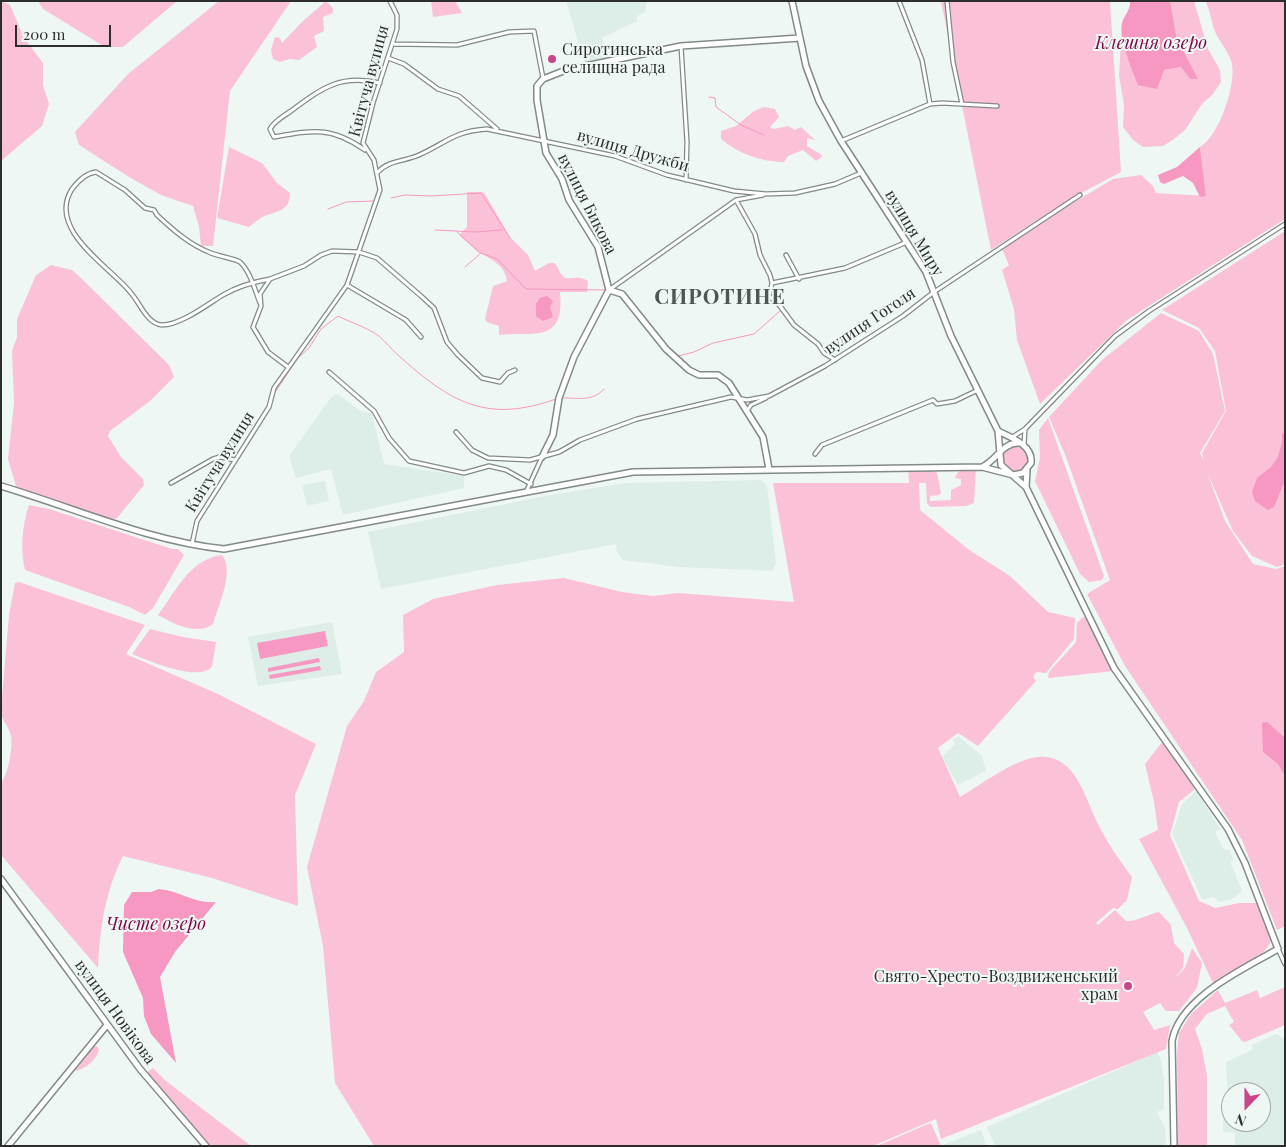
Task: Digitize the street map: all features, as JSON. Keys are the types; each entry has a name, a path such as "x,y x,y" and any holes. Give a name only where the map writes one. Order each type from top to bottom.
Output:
{"street":[{"name":"Квітуча вулиця","path":"191,545 197,521 220,488 235,460 269,407 274,388 347,284 380,190 374,160 363,144 364,135 393,44 398,19 390,1"},
{"path":"543,79 566,70 681,46 800,38 792,1"},
{"path":"899,1 922,60 930,104"},
{"path":"947,1 953,62 962,105"},
{"name":"вулиця Бикова","path":"393,44 457,45 509,32 534,31 543,79 537,86 537,100 546,153 562,179 569,200 598,247 609,290"},
{"name":"вулиця Миру","path":"800,38 819,101 861,173 926,272 951,336 998,431 1003,449"},
{"path":"681,46 687,142 686,180"},
{"path":"388,58 404,64 438,89 466,102 497,130"},
{"path":"367,152 336,133 310,132 274,137 270,129 319,90 332,84 349,79 380,83"},
{"path":"841,141 930,104 997,106"},
{"name":"вулиця Дружби","path":"376,173 384,165 418,155 456,134 470,130 497,130 544,142 615,156 686,180 734,190 766,194 795,193 835,184 861,173"},
{"path":"260,304 251,282 247,270 238,260 228,260 211,254 180,236 154,210 138,202 125,190 96,172 83,177 72,190 67,205 68,220 92,258 127,288 155,323 168,324 207,306 224,294 251,282 270,279 304,266 321,255 332,252 358,252 377,258 434,308 447,342 482,378 496,383 515,370"},
{"path":"527,490 554,435 559,398 574,358 609,290 736,200 766,194"},
{"name":"вулиця Гоголя","path":"456,432 472,450 488,458 530,460 559,452 588,437 637,419 731,397 740,400 769,396 835,360 1080,195"},
{"path":"736,200 755,234 760,255 772,283 768,296 780,306 794,325 818,344 824,354 825,366"},
{"path":"982,467 991,463 1012,438 1024,429 1125,328 1285,224"},
{"path":"772,283 799,279 845,268 907,242"},
{"path":"786,254 799,279"},
{"path":"270,279 260,294 260,304 253,327 268,352 288,367"},
{"path":"347,284 406,320 421,336"},
{"path":"609,290 622,294 670,353 689,370 699,375 718,375 728,383 763,437 769,469"},
{"path":"824,354 835,360"},
{"path":"329,372 374,411 394,445 404,458 413,463 464,472 489,466 506,470 531,484"},
{"path":"815,454 822,445 903,411 933,400 937,404 955,401 978,390"},
{"path":"747,412 751,405 769,396"},
{"path":"1022,444 1024,429"},
{"path":"998,431 1022,444 1031,455 1031,463 1027,470 1026,488"},
{"path":"1022,444 1012,443 1003,449 1001,465 1026,488 1114,668 1228,829 1245,863 1285,964"},
{"path":"171,483 213,459 226,457 235,460"},
{"path":"1,486 191,545 224,549 527,490 633,472 982,467 1019,474 1027,470"},
{"name":"вулиця Новікова","path":"1,879 146,1077 206,1146"},
{"path":"1174,1146 1172,1041 1177,1026 1188,1010 1214,987 1278,949"},
{"path":"8,1146 107,1025"}],"shaded area":[{"path":"1,1 10,5 24,38 43,63 43,85 49,104 42,126 1,161"},
{"path":"38,1 177,1 123,47 105,47 43,9"},
{"path":"219,1 291,1 230,91 213,246 201,246 199,227 193,206 161,195 129,177 79,145 75,132 128,74"},
{"path":"326,1 333,8 333,13 323,17 324,31 314,36 317,47 299,60 290,59 280,62 273,59 271,50 275,37 280,38 282,43"},
{"path":"431,1 455,1 462,13 433,17"},
{"path":"566,1 647,1 645,12 637,16 637,21 602,38 607,57 584,62"},
{"path":"941,1 1110,1 1121,172 1070,199 991,250"},
{"path":"1170,1 1194,1 1208,49 1220,70 1221,82 1213,94 1202,104 1185,130 1163,146 1143,147 1133,140 1123,127 1124,105 1119,76 1122,24 1126,49 1164,70 1181,67 1190,79 1197,79 1177,39"},
{"path":"1205,1 1285,1 1285,219 1127,320 1040,404 1017,340 1014,309 1002,270 1009,265 1002,249 1044,220 1113,179 1141,175 1153,186 1156,193 1206,196 1200,147 1207,141 1220,122 1229,97 1233,73 1231,60 1216,34"},
{"path":"764,107 775,109 779,117 770,127 774,129 788,126 795,130 801,127 815,140 807,138 807,146 822,155 822,157 816,161 803,150 788,156 784,162 776,162 742,152 721,139 721,131 736,126 754,111"},
{"path":"229,147 262,163 277,183 290,193 288,204 285,207 262,217 249,227 217,218"},
{"path":"467,192 482,192 485,194 510,237 528,255 535,271 549,263 554,263 564,277 581,278 588,281 587,292 560,292 560,309 557,321 552,328 535,334 499,335 499,326 487,322 485,319 493,286 507,281 506,275 500,266 477,251 459,235 467,227"},
{"path":"1285,231 1285,564 1277,567 1252,556 1233,531 1207,472 1225,521 1253,564 1276,569 1285,566 1285,926 1277,930 1242,840 1125,666 1087,594 1110,580 1066,457 1049,417 1102,360 1161,313 1199,331 1213,354 1225,411 1200,453 1204,461 1202,453 1226,411 1215,351 1199,328 1162,310"},
{"path":"51,265 72,270 82,279 169,365 174,377 150,401 110,431 108,436 121,457 143,479 144,485 117,518 104,522 24,498 16,486 8,459 14,403 12,351 17,337 17,319 36,275"},
{"path":"338,394 359,410 372,414 384,464 464,476 464,488 343,515 331,469 296,478 289,456 332,396"},
{"path":"1048,418 1104,576 1102,580 1089,582 1080,574 1035,481 1040,458 1039,430"},
{"path":"1016,445 1026,449 1030,459 1026,469 1016,473 1006,469 1002,459 1006,449"},
{"path":"908,468 931,470 937,473 941,493 930,496 930,501 951,500 951,490 961,485 961,479 955,478 957,474 964,469 976,468 974,503 966,506 930,507 927,503 926,483 919,483 920,510 968,549 1010,576 1048,612 1075,618 1074,639 1046,673 1036,672 1033,677 1036,681 978,746 958,733 938,748 960,797 1008,767 1029,759 1038,757 1051,758 1062,762 1070,770 1084,791 1106,839 1132,877 1127,900 1118,909 1113,908 1096,923 1098,925 1115,910 1126,921 1159,912 1171,925 1174,943 1184,954 1183,968 1174,979 1185,968 1192,948 1202,963 1197,988 1179,1011 1166,1011 1160,1003 1143,1012 1154,1030 1170,1025 1166,1049 941,1139 936,1119 873,1146 374,1146 335,1083 323,946 307,867 347,726 364,701 376,672 404,652 403,615 433,599 497,585 564,578 622,592 653,596 678,593 794,602 773,483 909,483"},
{"path":"761,480 767,485 776,564 772,571 679,567 623,560 617,552 616,544 381,589 368,532 545,496 625,483"},
{"path":"325,481 329,501 307,506 302,485"},
{"path":"29,505 49,509 172,549 178,549 184,555 153,608 145,615 129,607 25,570 22,538"},
{"path":"222,555 226,562 226,579 213,624 200,629 193,629 178,625 158,615 192,569 211,558"},
{"path":"19,582 145,625 126,654 218,694 316,744 295,795 298,906 212,878 123,856 104,910 98,968 1,855 1,783 8,768 11,754 11,736 2,717 1,710 9,615 15,583"},
{"path":"1083,617 1087,618 1114,671 1048,678 1049,672 1076,642 1077,623"},
{"path":"332,622 342,674 258,686 248,637"},
{"path":"150,629 216,642 212,667 205,671 185,671 173,669 132,654"},
{"path":"958,736 982,756 986,771 958,785 942,757 955,744 953,740"},
{"path":"1163,741 1195,789 1179,802 1170,835 1199,901 1215,908 1239,903 1259,903 1271,937 1270,944 1265,951 1213,983 1187,928 1139,839 1158,830 1145,764"},
{"path":"1196,791 1220,829 1215,832 1224,850 1229,850 1233,859 1230,862 1242,891 1232,899 1219,902 1214,897 1202,899 1172,834 1182,804"},
{"path":"1285,987 1285,1025 1245,1042 1229,1025 1234,1022 1225,1006 1207,1014 1195,1029 1202,1049 1207,1076 1207,1146 1178,1146 1177,1054 1179,1033 1191,1014 1218,990 1225,1003 1257,990 1260,998"},
{"path":"1276,1034 1285,1039 1285,1146 1235,1146 1235,1133 1223,1132 1271,1132 1271,1082 1227,1082 1226,1062 1252,1050 1252,1045"},
{"path":"97,1046 98,1054 93,1061 75,1071 93,1047"},
{"path":"1157,1052 1161,1060 1164,1080 1164,1109 1157,1112 1165,1128 1166,1146 995,1146 987,1127"},
{"path":"153,1068 166,1081 251,1146 211,1146 173,1106 146,1073"},
{"path":"931,1123 941,1146 877,1146 923,1126"},
{"path":"981,1130 987,1146 945,1146 945,1144"}],"water":[{"name":"Клешня озеро","path":"1130,1 1170,1 1177,39 1198,79 1190,79 1181,67 1164,70 1157,89 1138,85 1122,37 1122,23"},
{"path":"1200,147 1206,196 1200,197 1193,183 1183,176 1164,184 1160,182 1158,175 1177,167"},
{"path":"547,296 553,301 550,307 553,317 543,321 536,316 536,304 540,298"},
{"path":"1282,433 1285,435 1285,480 1274,507 1268,510 1255,501 1252,492 1257,478 1271,467 1278,457 1282,443"},
{"path":"325,631 328,646 260,659 257,643"},
{"path":"319,658 320,662 268,672 268,668"},
{"path":"320,666 321,670 270,679 269,675"},
{"path":"1267,722 1285,738 1285,776 1278,764 1263,752 1262,723"},
{"name":"Чисте озеро","path":"159,889 201,901 216,902 175,952 160,977 176,1063 151,1034 144,1016 143,998 123,952 124,905 132,892 151,892"}],"waterway":[{"path":"709,97 715,98 716,107 741,125 764,135"},
{"path":"391,198 405,195 431,196 481,193 510,238"},
{"path":"328,209 346,202 373,201"},
{"path":"435,230 475,232 502,230"},
{"path":"457,232 480,253"},
{"path":"465,267 481,253 497,259 526,289 605,290"},
{"path":"678,356 694,352 713,343 754,334 780,311"},
{"path":"276,391 297,359 309,348 321,329 338,316 379,336 398,355 435,385 452,396 470,404 489,408 509,409 531,406 556,399"},
{"path":"560,398 589,398 604,389"}],"place":[{"name":"Сиротинська селищна рада","path":"552,59"},
{"name":"Свято-Хресто-Воздвиженський храм","path":"1128,986"}],"district":[{"name":"СИРОТИНЕ","path":"720,297"}]}
